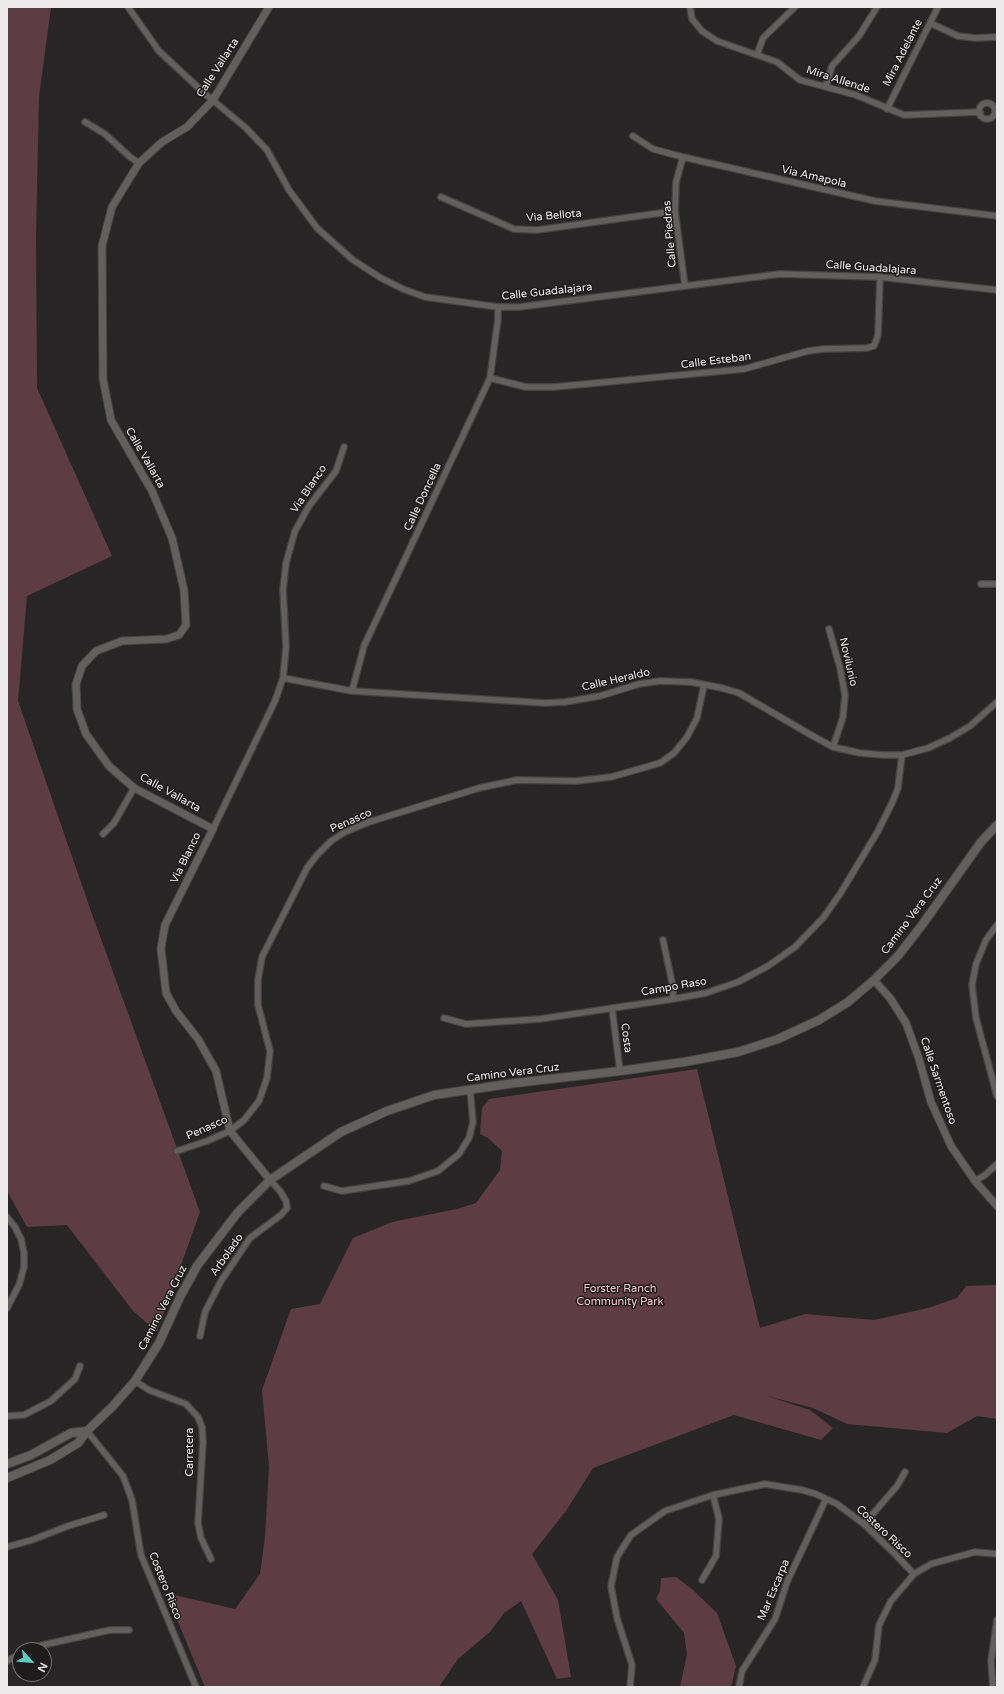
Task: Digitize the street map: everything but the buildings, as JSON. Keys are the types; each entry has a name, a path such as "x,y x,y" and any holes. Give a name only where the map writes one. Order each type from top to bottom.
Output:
{"main road":[{"name":"Camino Vera Cruz","path":"7,1478 50,1460 78,1443 87,1431 113,1406 135,1381 159,1343 180,1297 197,1266 238,1212 270,1180 341,1132 387,1111 434,1095 470,1089 684,1062 738,1052 778,1038 819,1020 848,1002 874,980 898,956 981,842 997,825"},
{"path":"7,1464 31,1455 70,1433 87,1431"}],"street":[{"name":"Calle Guadalajara","path":"128,7 159,51 246,128 267,150 289,190 317,228 353,260 381,278 424,297 498,307 519,307 780,274 880,277 997,290"},
{"name":"Calle Vallarta","path":"213,829 134,788 109,766 86,734 77,709 76,684 82,666 96,650 122,641 166,639 179,635 186,625 184,590 172,538 152,491 111,420 103,379 102,246 112,207 139,163 162,142 187,127 213,100 268,7"},
{"name":"Mira Allende","path":"690,7 692,19 702,31 717,41 777,62 800,80 856,95 904,115 980,112"},
{"path":"757,55 763,38 795,7"},
{"path":"826,86 832,66 859,36 877,7"},
{"name":"Mira Adelante","path":"887,109 938,7"},
{"path":"930,23 958,36 975,38 997,37"},
{"path":"85,122 105,134 130,157 139,163"},
{"name":"Via Amapola","path":"633,136 653,149 874,201 997,216"},
{"name":"Calle Piedras","path":"683,157 676,182 675,211 685,286"},
{"name":"Via Bellota","path":"441,197 514,229 537,230 675,211"},
{"name":"Calle Esteban","path":"490,378 526,387 554,387 744,369 808,351 823,349 867,348 874,346 878,335 880,277"},
{"name":"Calle Doncella","path":"352,691 364,646 490,378 498,319 498,307"},
{"name":"Via Blanco","path":"270,1180 230,1131 216,1071 198,1039 176,1011 166,993 161,948 166,925 275,702 283,678 286,647 283,590 286,563 295,531 309,506 336,470 344,447"},
{"path":"981,584 997,584"},
{"name":"Novilunio","path":"829,629 840,668 845,695 843,717 833,747"},
{"name":"Calle Heraldo","path":"283,678 352,691 545,703 565,702 600,696 639,684 660,681 691,682 740,693 833,747 860,753 902,755 928,748 950,738 970,726 997,702"},
{"name":"Penasco","path":"178,1151 230,1131 244,1120 255,1108 263,1093 267,1078 270,1051 258,1005 258,980 262,957 307,868 331,841 345,832 369,822 479,788 517,780 576,781 611,777 660,763 674,753 687,737 697,718 704,685"},
{"name":"Campo Raso","path":"444,1018 466,1024 540,1019 673,999 706,993 738,982 768,966 795,947 823,918 840,894 878,831 892,803 898,788 902,755"},
{"path":"103,834 114,823 134,788"},
{"path":"997,925 986,940 976,964 972,985 976,1018 997,1096"},
{"path":"663,940 673,987 673,999"},
{"name":"Calle Sarmentoso","path":"874,980 890,998 906,1023 919,1059 931,1102 956,1155 975,1181 997,1206"},
{"name":"Costa","path":"612,1008 620,1071"},
{"path":"324,1186 342,1191 409,1182 438,1171 459,1154 469,1138 473,1122 470,1089"},
{"path":"975,1181 986,1175 997,1164"},
{"name":"Arbolado","path":"200,1336 204,1312 220,1281 250,1238 281,1215 287,1208 286,1201 280,1191 270,1180"},
{"path":"7,1217 15,1227 21,1240 24,1253 24,1267 19,1285 9,1298 7,1308"},
{"path":"7,1416 24,1415 51,1400 75,1379 80,1366"},
{"name":"Carretera","path":"135,1381 149,1390 186,1404 198,1417 202,1427 198,1523 201,1538 211,1559"},
{"name":"Costero Risco","path":"87,1431 123,1476 132,1500 141,1555 196,1687"},
{"path":"864,1524 897,1486 905,1472"},
{"name":"Costero Risco","path":"630,1687 632,1665 617,1618 611,1586 617,1557 631,1535 665,1511 713,1495 765,1484 802,1490 837,1504 864,1524 914,1574"},
{"path":"702,1580 716,1556 718,1519 713,1495"},
{"name":"Mar Escarpa","path":"739,1687 742,1671 775,1620 787,1582 826,1499"},
{"path":"7,1546 32,1540 68,1526 104,1515"},
{"path":"863,1687 875,1660 879,1625 891,1601 914,1574 931,1564 975,1552 997,1554"},
{"path":"993,1687 991,1661 997,1620"},
{"path":"52,1643 110,1630 129,1630"}],"green space":[{"path":"7,7 51,7 39,97 36,236 37,388 112,556 27,596 18,701 92,914 200,1212 157,1332 133,1311 67,1225 27,1227 7,1191"},
{"name":"Forster Ranch Community Park","path":"697,1069 760,1328 805,1314 874,1320 928,1308 957,1298 966,1286 997,1285 997,1419 977,1416 947,1433 847,1424 813,1408 767,1396 810,1410 833,1428 821,1440 734,1415 593,1468 566,1511 532,1554 558,1600 571,1677 557,1679 521,1601 504,1613 490,1632 458,1659 439,1687 205,1687 166,1593 235,1609 260,1574 265,1537 269,1467 262,1390 291,1309 320,1304 353,1238 392,1222 457,1209 476,1203 500,1170 502,1151 488,1138 480,1134 482,1108 489,1099"},
{"path":"676,1577 693,1590 717,1613 736,1666 731,1687 680,1687 687,1654 684,1633 656,1599 660,1591 661,1578"}]}
